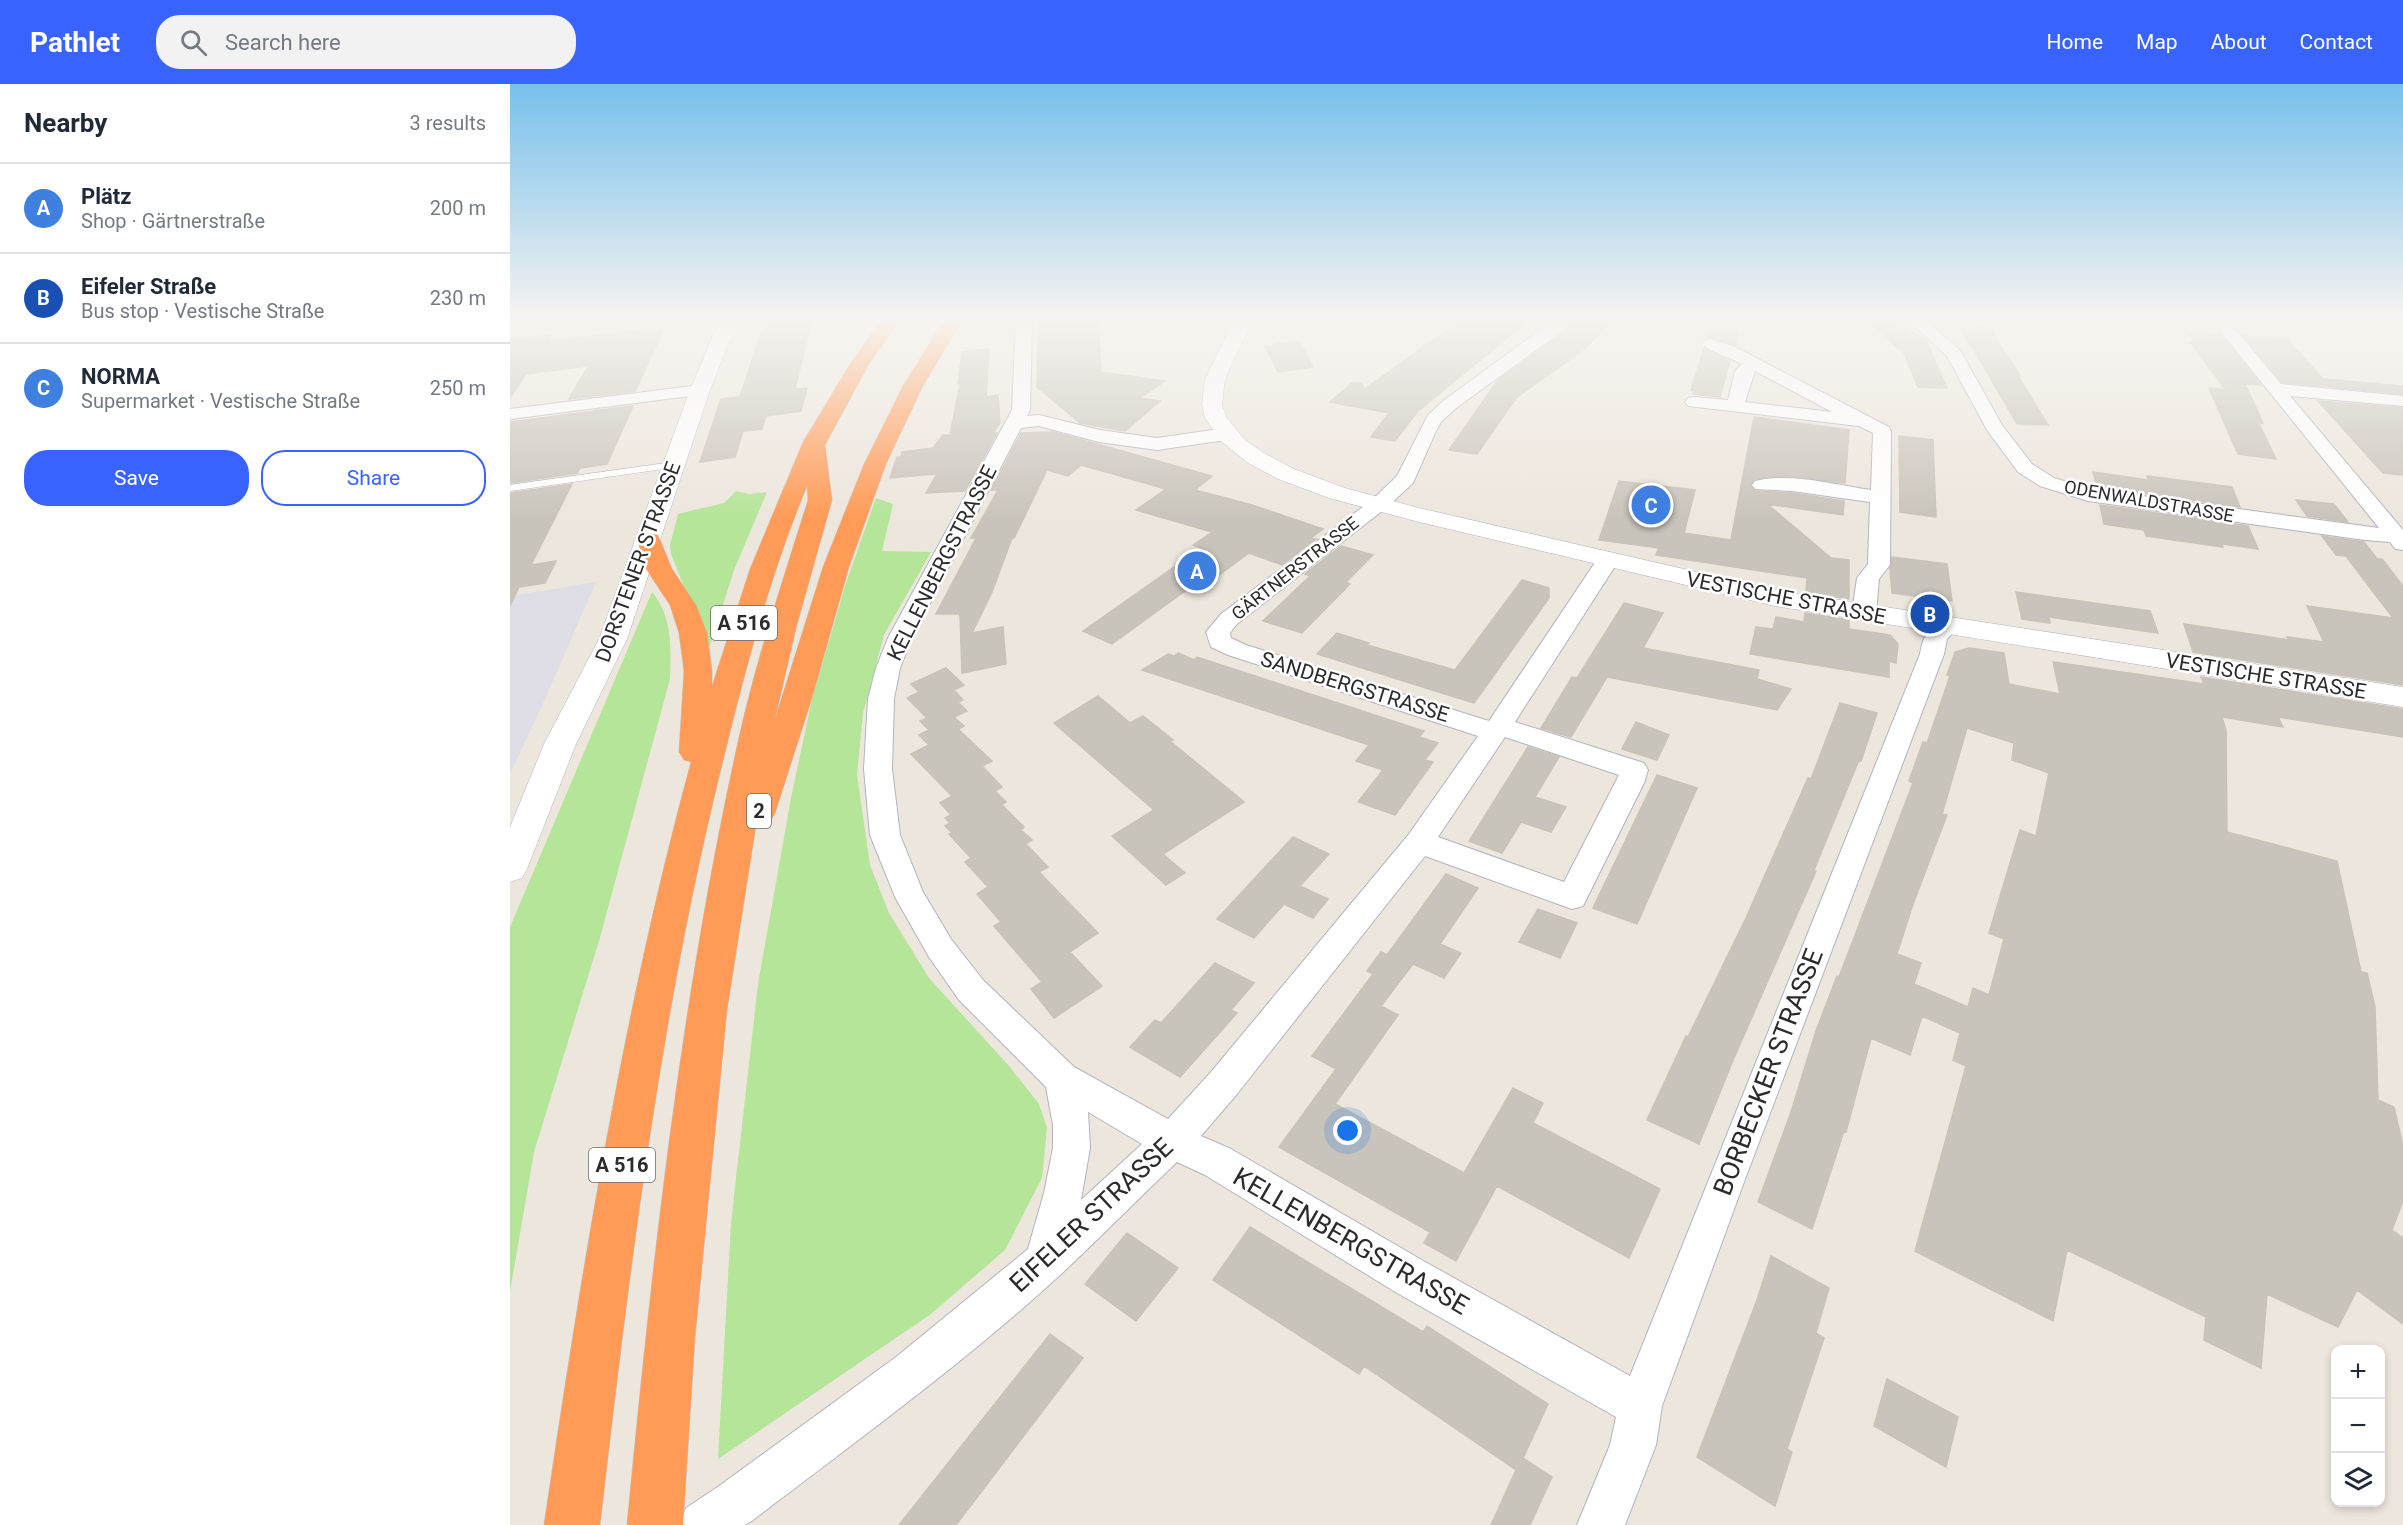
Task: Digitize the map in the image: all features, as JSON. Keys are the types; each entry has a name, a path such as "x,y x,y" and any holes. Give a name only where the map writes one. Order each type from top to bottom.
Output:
{"highway":[{"name":"A 516","path":"572,1525 628,1127 693,809 757,582 786,503 814,442 847,384"},
{"name":"2","path":"721,923 797,698 836,567 875,464 915,384"},
{"name":"A 516","path":"655,1525 670,1337 694,1108 721,923 754,741 782,628 820,500 814,442"},
{"path":"650,540 658,569 683,605 693,633 698,671 693,809"}],"street":[{"name":"DORSTENER STRASSE","path":"510,869 560,744 613,639 650,540 702,384"},
{"path":"1015,423 1021,410 1022,384"},
{"name":"VESTISCHE STRASSE","path":"1214,384 1212,400 1214,412 1226,434 1261,462 1318,487 1379,504 1744,593 2403,697"},
{"name":"GÄRTNERSTRASSE","path":"1218,638 1220,628 1229,619 1379,504 1406,479 1434,419 1478,384"},
{"path":"1736,406 1741,384"},
{"path":"1793,384 1882,431 1879,565 1868,578 1864,613"},
{"name":"ODENWALDSTRASSE","path":"1971,384 1994,426 2025,468 2047,482 2088,495 2400,538"},
{"path":"2271,384 2400,538"},
{"path":"2275,389 2403,401"},
{"path":"510,414 700,390"},
{"path":"1694,402 1862,421"},
{"path":"1015,423 1039,420 1099,436 1157,444 1226,434"},
{"name":"KELLENBERGSTRASSE","path":"1015,423 900,638 888,668 881,699 878,769 885,835 910,897 940,948 971,990 1061,1078 1172,1141 1218,1162 1412,1278 1640,1407"},
{"path":"1762,484 1792,484 1881,497"},
{"name":"EIFELER STRASSE","path":"720,1514 910,1372 1044,1262 1172,1141 1224,1083 1419,842 1497,729 1608,560"},
{"name":"BORBECKER STRASSE","path":"1601,1525 1633,1445 1640,1407 1725,1182 1932,654 1935,637 1947,626"},
{"name":"SANDBERGSTRASSE","path":"1218,638 1237,650 1497,729"},
{"path":"1419,842 1572,897 1630,783 1634,770 1497,729"},
{"name":"KELLENBERGSTRASSE","path":"1044,1262 1070,1173 1072,1155 1072,1113 1061,1078"}],"lane":[{"path":"510,488 674,465"}],"shaded area":[{"path":"596,582 545,699 510,774 510,596"}],"green space":[{"path":"736,491 749,494 767,492 734,570 709,649 671,554 670,545 678,514 724,503"},
{"path":"876,498 893,504 882,551 931,552 884,635 863,713 857,775 870,865 889,913 929,978 1009,1066 1039,1104 1047,1128 1042,1178 1005,1250 931,1314 718,1459 731,1223 758,984 791,798 812,699 846,583"},
{"path":"652,592 664,612 667,623 670,645 670,679 599,941 534,1152 510,1292 510,927"}],"building":[{"path":"510,384 519,384 510,398"},
{"path":"577,384 638,384 635,391 569,399"},
{"path":"744,384 796,384 795,389 807,388 801,411 766,416 762,429 743,431 735,457 700,462 721,399 740,397"},
{"path":"960,384 987,384 986,397 998,395 1000,423 993,433 997,433 965,491 926,493 937,474 890,478 897,457 901,457 902,452 933,448 943,435 950,435"},
{"path":"1037,384 1160,384 1140,398 1160,401 1125,431 1080,423 1037,387"},
{"path":"1351,384 1362,384 1365,389 1372,384 1451,384 1418,411 1395,441 1371,437 1389,413 1330,402"},
{"path":"1495,384 1535,384 1517,397 1477,454 1449,450"},
{"path":"1693,384 1724,384 1720,397 1693,394 1694,391 1691,390"},
{"path":"1917,384 1945,384 1947,388 1918,387"},
{"path":"1994,384 2023,384 2048,425 2017,424"},
{"path":"2222,384 2245,384 2263,423 2259,424 2276,459 2238,454 2209,388 2226,390"},
{"path":"2305,384 2403,386 2403,394"},
{"path":"2318,401 2403,408 2403,475 2383,473"},
{"path":"633,406 607,464 580,468 577,473 510,483 510,422"},
{"path":"1754,417 1849,430 1845,483 1783,476 1755,479 1750,485 1755,491 1792,493 1844,501 1843,515 1767,504 1831,558 1849,560 1849,599 1806,593 1807,578 1656,555 1659,548 1599,540 1619,481 1695,490 1684,533 1731,540"},
{"path":"1054,432 1212,476 1195,490 1252,505 1323,529 1311,538 1316,539 1282,565 1249,553 1211,581 1203,578 1112,644 1083,631 1201,548 1193,545 1212,532 1136,510 1166,489 1081,465 1068,476 1047,470 1012,538 992,592 972,633 1003,627 1006,664 962,673 960,614 936,614 976,538 971,538 998,490 991,490 1021,433"},
{"path":"1899,436 1933,440 1936,517 1900,512"},
{"path":"2093,472 2148,480 2147,476 2232,487 2240,507 2097,487"},
{"path":"572,484 531,565 556,561 545,583 519,587 510,606 510,493"},
{"path":"2296,500 2334,504 2348,522 2307,516"},
{"path":"2100,505 2248,526 2258,549 2222,544 2223,547 2146,536 2144,530 2104,524"},
{"path":"2322,536 2364,542 2377,559 2382,559 2403,586 2403,685 2193,652 2184,624 2289,640 2287,637 2324,642 2307,606 2393,618 2346,556 2336,555"},
{"path":"1341,546 1373,555 1346,582 1350,584 1302,633 1263,621 1310,576 1305,574"},
{"path":"1892,557 1947,564 1952,601 1892,593 1890,569"},
{"path":"1522,580 1549,588 1549,598 1474,703 1317,654 1337,633 1369,643 1367,645 1455,670"},
{"path":"2016,592 2150,611 2158,633 2049,617 2050,623 2022,619"},
{"path":"1624,603 1663,613 1643,648 1759,670 1757,679 1791,689 1777,710 1607,677 1571,737 1541,728 1572,677 1577,678"},
{"path":"1805,613 1849,620 1849,629 1890,635 1898,644 1896,663 1889,661 1889,677 1750,654 1756,627 1773,629 1776,617 1804,622"},
{"path":"1969,648 2004,653 2009,684 2060,694 2053,662 2204,684 2201,677 2403,709 2403,737 2278,717 2283,727 2222,717 2226,730 2227,832 2337,861 2361,972 2367,973 2375,1007 2378,1100 2394,1107 2403,1146 2403,1201 2392,1230 2403,1238 2403,1324 2357,1290 2338,1327 2267,1294 2261,1368 2204,1340 2206,1317 2067,1250 2053,1321 1915,1251 1966,1066 1953,1060 1960,1033 1922,1016 1910,1055 1871,1038 1846,1132 1844,1131 1812,1229 1758,1202 1790,1115 1816,1031 1913,783 1909,781 1923,742 1927,743 1950,676 1947,675 1955,652","holes":["1967,728 2014,743 2012,760 2049,773 2036,836 2020,830 1989,933 2004,939 1989,995 1973,988 1968,1007 1914,984 1921,963 1897,954 1913,904 1947,815 1942,814"]},
{"path":"1178,653 1194,660 1197,657 1424,731 1419,737 1438,743 1425,760 1433,762 1395,815 1358,802 1383,770 1356,761 1369,745 1142,670 1168,654 1174,656"},
{"path":"946,668 964,685 954,690 963,700 958,702 967,711 954,717 964,726 958,729 992,761 982,766 1002,787 995,791 1006,802 1002,805 1024,827 1021,830 1032,840 1026,844 1048,867 1039,872 1098,933 1070,952 1102,986 1054,1018 1031,989 1042,982 994,926 1001,922 977,894 988,887 965,862 971,858 949,834 952,833 945,826 950,823 945,818 951,815 940,803 952,796 911,754 929,745 919,735 929,730 920,721 927,718 907,698 919,692 911,684"},
{"path":"1098,696 1130,723 1143,716 1244,802 1163,854 1185,873 1166,885 1112,836 1154,810 1054,723"},
{"path":"1840,703 1877,713 1861,761 1859,760 1814,870 1816,871 1699,1144 1647,1120 1686,1036 1688,1037 1746,918 1808,778 1811,779"},
{"path":"1636,722 1669,735 1657,760 1622,749"},
{"path":"1528,747 1559,757 1535,797 1566,807 1551,832 1521,822 1502,853 1469,841"},
{"path":"1657,775 1697,788 1637,924 1593,908"},
{"path":"1293,837 1329,854 1300,886 1328,899 1313,918 1284,904 1254,938 1217,919"},
{"path":"1446,874 1478,888 1440,944 1461,953 1444,978 1413,964 1381,1006 1398,1015 1335,1104 1464,1173 1513,1088 1543,1103 1533,1123 1660,1189 1629,1258 1497,1186 1456,1261 1424,1243 1430,1232 1279,1147 1336,1069 1312,1056 1373,974 1367,971 1381,952 1387,955"},
{"path":"1538,909 1577,923 1560,958 1519,942"},
{"path":"1215,963 1254,983 1231,1010 1237,1013 1180,1077 1130,1047 1155,1020 1161,1023"},
{"path":"1250,1227 1423,1332 1427,1326 1548,1404 1523,1458 1552,1477 1530,1525 1491,1525 1516,1470 1364,1366 1359,1374 1213,1280"},
{"path":"1127,1233 1178,1268 1136,1321 1085,1284"},
{"path":"1771,1256 1829,1288 1816,1333 1824,1338 1787,1449 1792,1452 1775,1506 1697,1457 1757,1300"},
{"path":"1050,1334 1083,1358 956,1525 899,1525"},
{"path":"1887,1379 1958,1417 1946,1467 1874,1426"}],"place":[{"name":"NORMA","path":"1651,505"},
{"name":"Plätz","path":"1197,571"},
{"name":"Eifeler Straße","path":"1930,614"}]}
